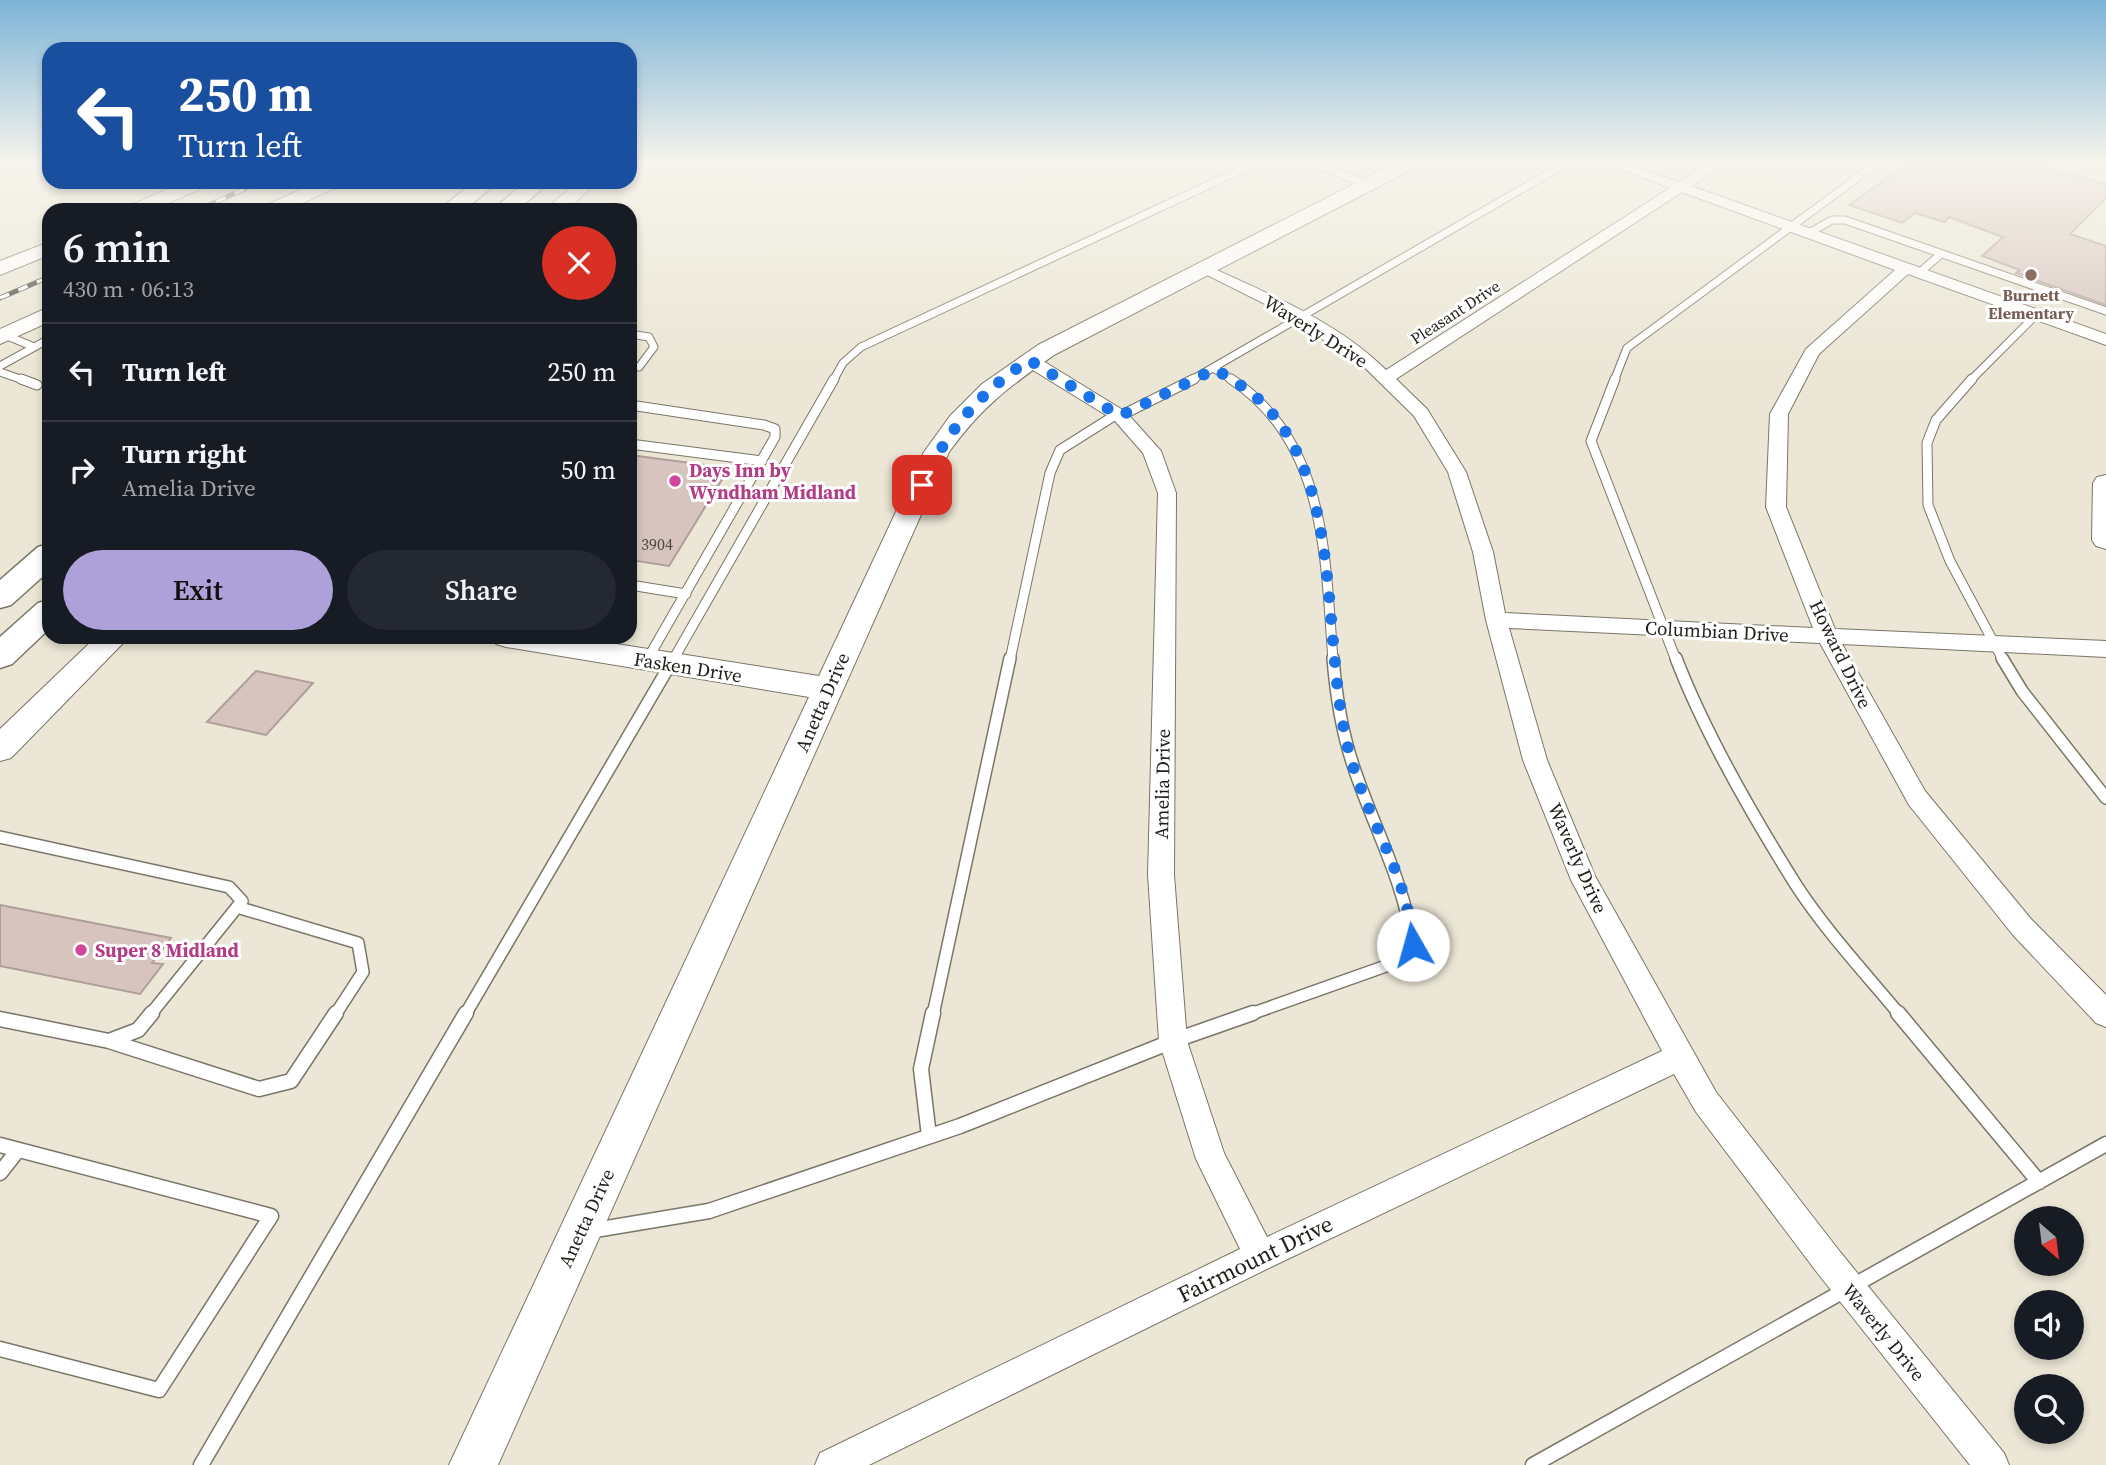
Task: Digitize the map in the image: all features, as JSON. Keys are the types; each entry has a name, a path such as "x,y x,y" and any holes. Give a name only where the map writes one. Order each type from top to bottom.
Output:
{"main road":[{"path":"0,597 42,560"},
{"path":"0,656 42,617"}],"street":[{"name":"Anetta Drive","path":"473,1465 937,452 978,401 1029,360 1280,229"},
{"name":"Pleasant Drive","path":"1385,378 1615,229"},
{"path":"1797,229 2106,340"},
{"path":"0,269 42,251"},
{"name":"Waverly Drive","path":"1203,269 1277,304 1366,359 1421,413 1457,472 1483,552 1496,620 1535,760 1584,880 1679,1057 1706,1102 1849,1288 1992,1465"},
{"name":"Howard Drive","path":"1912,271 1812,352 1779,414 1776,506 1827,636 1917,798 2022,927 2106,1014"},
{"path":"3,336 42,317"},
{"name":"Amelia Drive","path":"1029,360 1119,415 1152,451 1167,493 1161,875 1173,1041 1211,1159 1260,1256"},
{"path":"2106,483 2106,540"},
{"name":"Columbian Drive","path":"1496,620 2106,649"},
{"path":"0,749 107,644"},
{"name":"Fasken Drive","path":"549,644 828,689"},
{"name":"Fairmount Drive","path":"832,1465 1260,1256 1679,1057"}],"lane":[{"path":"201,1465 658,662 843,363 862,347 1114,229"},
{"path":"929,1136 921,1069 1050,473 1060,450 1119,415 1215,369 1453,229"},
{"path":"1787,229 1627,348 1591,441 1681,672 1728,766 1797,886 1835,937 2039,1182"},
{"path":"1809,233 1815,229"},
{"path":"1872,229 2106,311"},
{"path":"1912,271 1941,254"},
{"path":"2036,315 1960,391 1936,420 1927,443 1928,505 1950,561 1993,644 2022,691 2106,798"},
{"path":"637,335 649,337 654,347 639,367"},
{"path":"3,336 34,346"},
{"path":"0,369 42,342"},
{"path":"0,369 37,384"},
{"path":"579,1232 709,1212 929,1136 1173,1041 1400,961 1413,945 1411,916 1399,875 1354,770 1337,698 1318,517 1304,470 1286,433 1269,410 1249,391 1215,369"},
{"path":"637,406 764,425 775,429 775,437 686,594 658,662"},
{"path":"637,445 762,461"},
{"path":"637,586 686,594"},
{"path":"0,837 229,887 242,901 138,1030 109,1041"},
{"path":"0,1019 109,1041 259,1089 291,1082 363,972 358,943 237,907"},
{"path":"1533,1465 2106,1144"},
{"path":"0,1145 271,1216 159,1390 0,1349"},
{"path":"0,1173 18,1150"}],"building":[{"path":"1982,229 2075,229 2070,234 2106,246 2106,305 2016,273 2020,270 1982,256 2003,237"},
{"path":"637,456 729,468 669,566 637,561"},
{"path":"256,671 313,683 266,735 207,722"},
{"name":"Super 8 Midland","path":"0,905 171,938 152,963 163,964 140,994 0,966"}],"railway":[{"path":"0,298 42,280"}],"place":[{"name":"Burnett Elementary","path":"2031,275"},
{"name":"Days Inn by Wyndham Midland","path":"675,481"},
{"name":"Super 8 Midland","path":"81,950"}],"route":[{"path":"922,485 937,452 967,412 994,386 1029,360 1120,416 1215,369 1249,391 1269,410 1286,433 1304,470 1318,517 1330,608 1337,698 1354,770 1399,875 1411,916 1413,945"}]}
